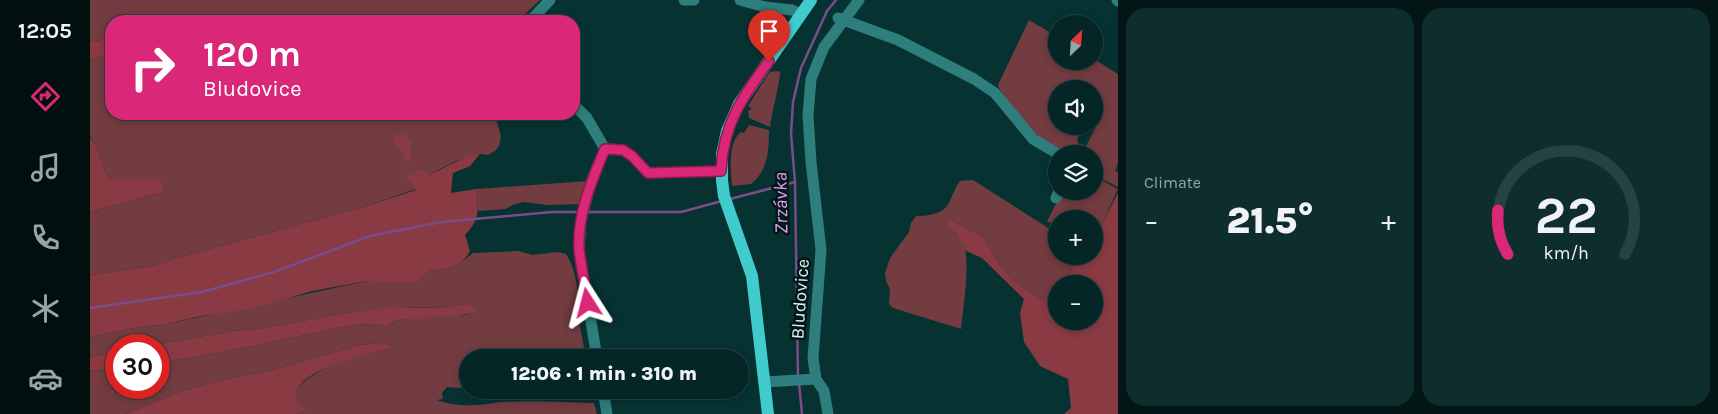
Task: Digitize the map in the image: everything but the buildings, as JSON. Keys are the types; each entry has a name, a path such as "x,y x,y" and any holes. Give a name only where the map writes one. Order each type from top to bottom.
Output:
{"main road":[{"path":"768,414 752,276 726,201 721,171 724,141 739,104 811,0"}],"street":[{"path":"536,15 550,0"},
{"path":"684,0 694,0"},
{"path":"740,0 765,7 792,10 801,14"},
{"name":"Bludovice","path":"828,414 824,391 813,379 821,250 811,162 808,115 811,79 824,48 841,19 859,0"},
{"path":"841,19 898,40 974,79 995,93 1033,139 1048,148"},
{"path":"580,111 587,118 605,149"},
{"path":"605,149 623,150 632,156 648,173 721,171"},
{"path":"596,349 579,249 581,221 592,179 605,149"},
{"path":"765,382 813,379"},
{"path":"604,399 607,414"}],"shaded area":[{"path":"90,0 540,0 524,15 105,15 105,39 90,42"},
{"path":"1029,20 1048,31 1048,70 1103,70 1103,65 1118,74 1118,163 1115,171 1118,172 1118,187 1103,180 1103,145 1087,145 1092,135 1103,135 1103,80 1048,80 1048,135 1079,135 1077,139 1078,143 1083,145 1050,145 1032,130 998,85"},
{"path":"105,39 105,55 90,59 90,42"},
{"path":"105,55 105,120 497,120 501,137 499,146 488,155 480,154 456,161 429,175 416,189 363,207 152,266 90,275 90,212 163,192 160,179 108,179 97,147 90,136 90,59"},
{"path":"770,72 780,72 780,75 770,127 749,118 748,110 751,110 751,108 748,106"},
{"path":"749,125 769,130 769,146 766,160 761,173 751,184 732,186 732,150 737,137 741,132 744,133"},
{"path":"399,134 405,135 411,142 411,161 404,162 404,151 399,150 394,144 395,137"},
{"path":"90,137 97,147 108,179 160,179 163,184 163,192 90,212"},
{"path":"480,154 470,166 453,173 451,193 476,189 476,219 465,235 470,251 460,263 446,269 428,271 419,280 411,283 367,281 312,291 251,309 201,316 162,325 139,327 90,337 90,275 152,266 363,207 416,190 406,176 421,169 429,175 468,156"},
{"path":"973,180 1048,228 1048,265 1074,265 1069,275 1048,275 1048,301 1044,301 1015,282 999,265 985,238 951,220 945,223 962,240 965,248 967,270 961,329 893,308 889,304 890,289 885,273 890,258 909,232 911,223 916,216 932,214 944,209 960,181"},
{"path":"588,181 581,204 548,205 523,202 505,209 478,211 476,189"},
{"path":"1103,181 1118,189 1103,222 1103,210 1053,210 1058,200 1103,200"},
{"path":"1118,193 1118,414 1064,414 1071,408 1068,379 1040,366 1024,342 1020,313 1024,299 982,258 966,251 959,236 945,223 951,220 985,238 999,265 1015,282 1044,301 1048,301 1048,330 1103,330 1103,275 1069,275 1074,265 1103,265 1104,220"},
{"path":"519,251 532,255 558,252 566,254 577,283 579,301 576,305 584,349 459,349 459,388 447,387 442,393 443,399 437,400 468,405 500,402 594,403 597,414 296,414 306,411 296,399 299,387 305,381 339,362 390,349 392,345 381,343 359,345 268,371 216,381 170,396 170,361 244,348 352,325 374,324 386,326 404,319 428,319 432,316 469,314 466,304 443,308 406,307 347,313 170,342 170,334 105,334 105,354 90,357 90,337 139,327 162,325 367,281 419,280 427,271 446,269 460,263 473,253"},
{"path":"466,304 475,308 475,312 458,316 433,316 428,319 404,319 386,326 374,324 352,325 244,348 170,361 170,342 394,307 443,308"},
{"path":"381,343 392,345 390,349 336,364 308,378 299,386 296,395 298,402 307,411 296,414 126,414 162,399 170,399 170,396 177,393 216,381 268,371 359,345"},
{"path":"105,354 105,369 90,371 90,357"},
{"path":"105,369 105,399 162,399 126,414 90,414 90,371"}],"waterway":[{"name":"Zrzávka","path":"798,378 795,182 791,134 793,102 801,68 827,11 836,0"},
{"path":"730,199 795,182"},
{"path":"587,212 681,212 722,201"},
{"path":"90,308 202,292 277,271 370,236 442,222 552,212 579,212"},
{"name":"Zrzávka","path":"799,383 802,414"}],"route":[{"path":"588,303 579,249 581,221 592,179 605,149 623,150 632,156 648,173 721,171 722,150 731,120 752,83 769,61"}]}
